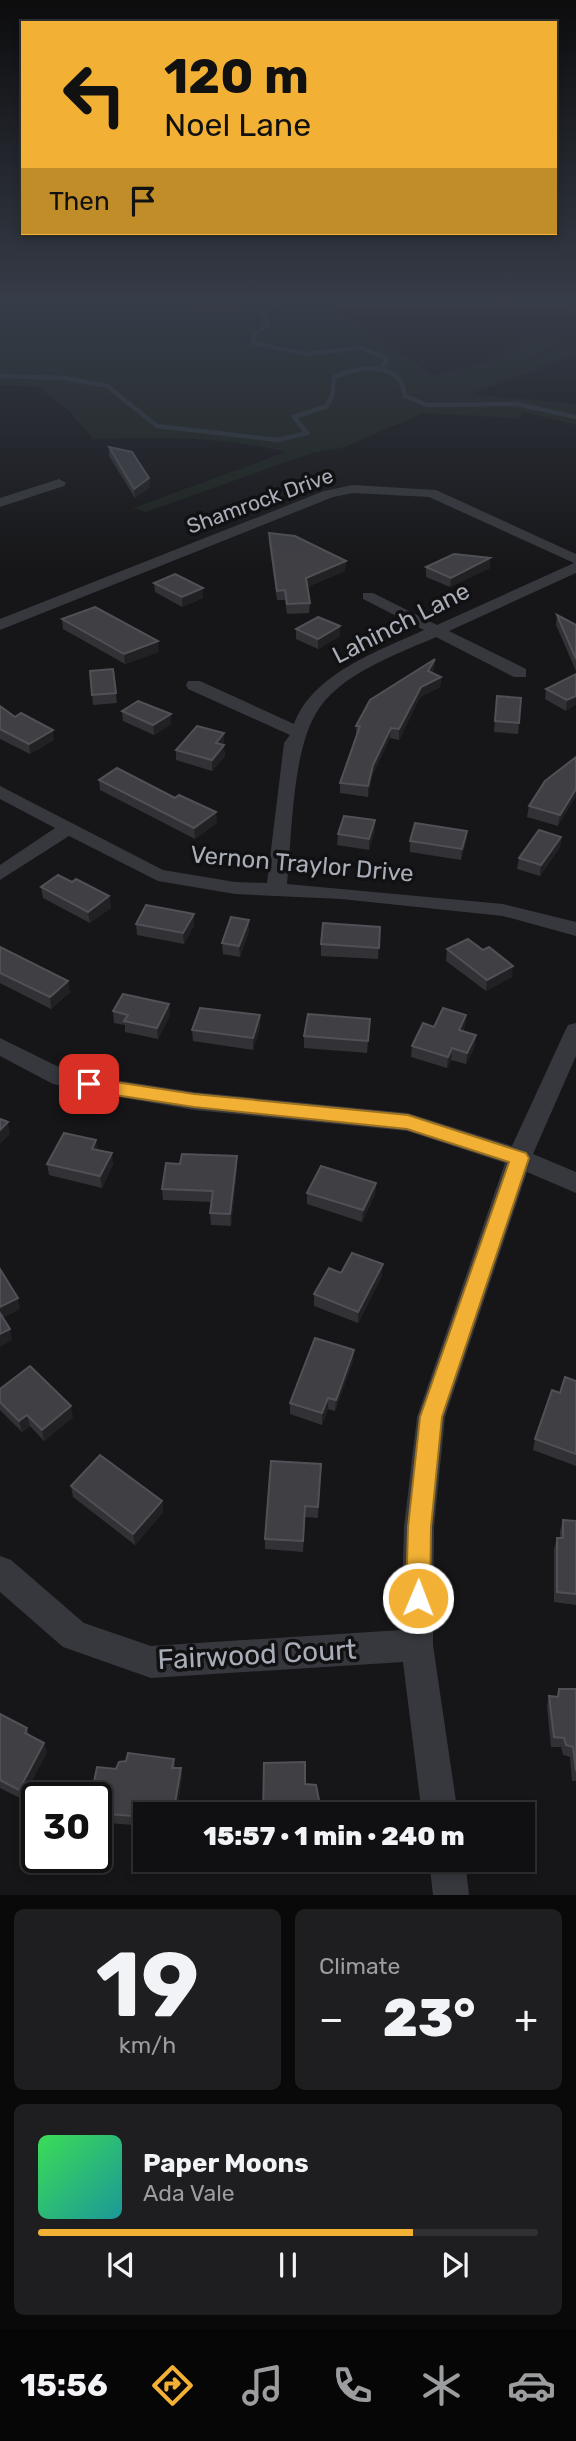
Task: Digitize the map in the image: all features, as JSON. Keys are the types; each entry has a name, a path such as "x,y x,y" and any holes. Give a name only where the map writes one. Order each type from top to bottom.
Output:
{"street":[{"path":"0,503 59,483"},
{"name":"Shamrock Drive","path":"0,625 329,494 353,489 431,493 576,559"},
{"name":"Lahinch Lane","path":"276,889 293,743 300,733 307,713 332,685 370,661 576,567"},
{"path":"368,596 520,673"},
{"path":"194,685 300,733"},
{"name":"Vernon Traylor Drive","path":"0,792 158,875 194,883 503,910 576,929"},
{"path":"0,874 68,828"},
{"path":"438,1802 417,1645 419,1527 431,1417 519,1158 576,1031"},
{"path":"0,1046 61,1078 89,1084 194,1101 408,1122 519,1158 576,1182"},
{"name":"Fairwood Court","path":"0,1571 74,1636 151,1662 417,1645"},
{"path":"449,1872 452,1895"}],"shaded area":[{"path":"45,391 479,391 472,394 576,404 576,425 524,412 517,418 423,413 345,447 309,454 146,512 133,508 286,452 214,440 93,439 69,411"}],"building":[{"path":"109,447 132,452 149,478 134,489"},
{"path":"269,533 295,536 346,561 306,578 310,603 287,604 285,590 277,591"},
{"path":"454,554 490,558 451,578 426,567"},
{"path":"175,574 203,588 182,597 154,583"},
{"path":"95,607 158,641 124,654 62,619"},
{"path":"557,615 576,625 576,659"},
{"path":"318,617 340,626 318,639 296,629"},
{"path":"435,659 428,671 441,677 421,687 399,729 391,728 373,765 368,786 340,783 360,726 356,726 370,700"},
{"path":"113,669 116,693 92,695 90,671"},
{"path":"576,674 576,696 567,700 546,689"},
{"path":"497,696 521,698 519,723 495,721"},
{"path":"138,701 171,714 153,725 122,711"},
{"path":"0,706 15,717 21,713 53,730 29,744 0,729"},
{"path":"197,726 224,733 216,743 224,745 212,760 176,750"},
{"path":"576,757 576,789 560,815 529,806 545,781"},
{"path":"117,768 175,798 179,795 216,812 194,828 99,780"},
{"path":"344,816 375,820 369,839 338,834"},
{"path":"415,823 467,831 462,849 410,841"},
{"path":"539,830 561,837 541,865 519,858"},
{"path":"58,875 72,882 76,879 109,896 88,912 41,887"},
{"path":"146,905 194,914 183,933 136,924"},
{"path":"231,917 249,920 239,946 222,943"},
{"path":"323,923 380,927 379,948 321,944"},
{"path":"468,939 483,950 489,947 513,966 487,980 447,949"},
{"path":"0,947 68,981 50,997 0,973"},
{"path":"123,994 169,1004 157,1028 124,1021 128,1015 113,1011"},
{"path":"200,1008 260,1015 253,1038 192,1030"},
{"path":"443,1008 466,1015 459,1030 476,1035 467,1053 452,1048 448,1057 412,1046 423,1023 434,1027"},
{"path":"308,1014 370,1019 368,1041 304,1036"},
{"path":"0,1119 8,1122 0,1130"},
{"path":"64,1133 96,1140 92,1149 112,1153 100,1176 47,1164"},
{"path":"182,1154 237,1156 230,1214 210,1213 213,1191 162,1189 166,1163 180,1164"},
{"path":"321,1166 376,1183 363,1210 307,1193"},
{"path":"352,1253 383,1264 358,1312 314,1294 329,1268 341,1273"},
{"path":"0,1269 18,1298 0,1307"},
{"path":"0,1313 10,1329 0,1334"},
{"path":"315,1338 354,1350 336,1400 328,1398 322,1413 290,1403"},
{"path":"30,1366 71,1406 42,1430 27,1415 19,1421 0,1402 0,1389"},
{"path":"565,1377 576,1381 576,1454 535,1439 552,1390 560,1393"},
{"path":"100,1455 162,1501 133,1534 71,1486"},
{"path":"271,1461 321,1464 318,1507 305,1506 303,1541 265,1539"},
{"path":"563,1520 576,1521 576,1594 557,1592 557,1538 563,1538"},
{"path":"559,1689 576,1689 576,1771 573,1747 566,1745 564,1738 554,1737 549,1696 558,1697"},
{"path":"0,1714 27,1728 25,1733 44,1743 19,1790 0,1780"},
{"path":"128,1753 174,1759 172,1768 181,1768 175,1802 133,1802 133,1816 112,1814 112,1782 94,1782 97,1767 116,1769 119,1762 126,1761"},
{"path":"305,1762 305,1784 316,1785 319,1802 263,1802 264,1763"}],"waterway":[{"path":"114,391 157,426 278,440 307,433 294,417 327,406 332,391"},
{"path":"404,391 405,396 427,405 517,404 576,417"}],"route":[{"path":"89,1084 194,1101 408,1122 519,1158 431,1417 419,1527 418,1598"}]}
